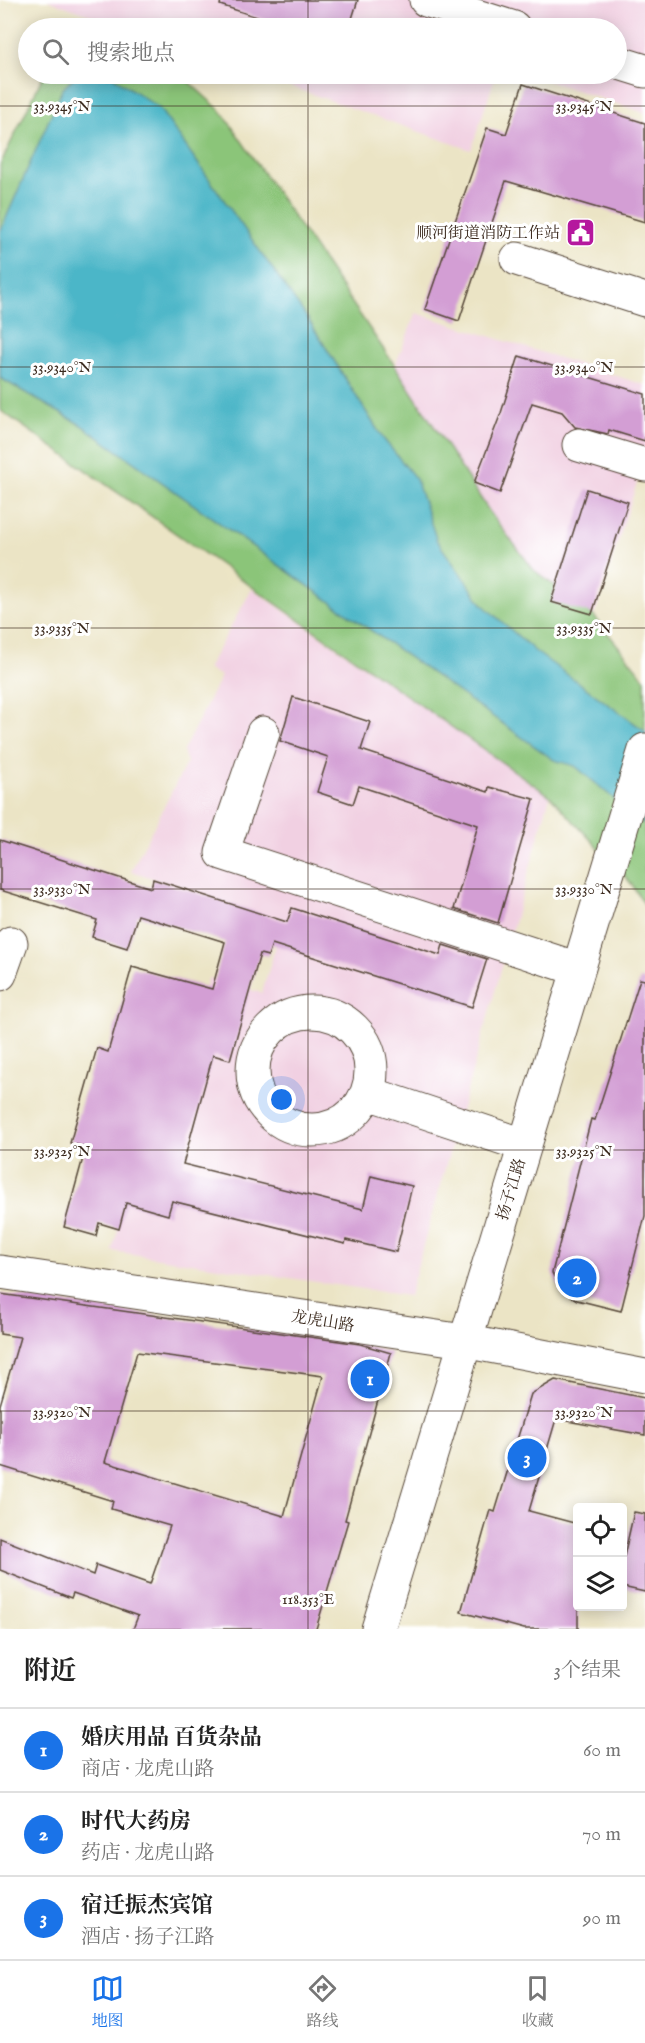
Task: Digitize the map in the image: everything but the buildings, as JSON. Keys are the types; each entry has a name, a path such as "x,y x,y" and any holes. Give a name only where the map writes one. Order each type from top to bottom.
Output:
{"street":[{"path":"426,0 483,18"},
{"path":"627,65 645,71"},
{"path":"516,259 645,300"},
{"path":"579,445 645,465"},
{"path":"263,734 222,853 578,969"},
{"name":"扬子江路","path":"378,1629 645,750"},
{"path":"0,974 10,944"},
{"path":"368,1093 524,1145"},
{"name":"龙虎山路","path":"0,1272 464,1341 645,1376"}],"shaded area":[{"path":"47,0 645,0 645,113 557,84 627,84 627,18 98,18"},
{"path":"283,84 493,84 471,150"},
{"path":"416,313 645,385 645,458 594,616 534,570 491,514 395,366"},
{"path":"252,589 550,796 409,1296 112,1251 170,1048 187,1052 208,978 262,993 283,921 131,871 187,762 183,751 221,676 207,669"}],"green space":[{"path":"39,84 191,84 222,112 395,366 491,514 534,570 594,616 645,679 645,905 630,882 550,796 0,410 0,165"}],"water":[{"path":"68,84 123,84 159,108 308,319 382,437 416,479 437,541 483,605 536,652 645,731 645,825 575,766 554,760 81,425 0,378 0,232 62,90"}],"place":[{"name":"顺河街道消防工作站","path":"581,232"},
{"name":"时代大药房","path":"577,1278"},
{"name":"婚庆用品 百货杂品","path":"370,1379"},
{"name":"宿迁振杰宾馆","path":"527,1458"}]}
